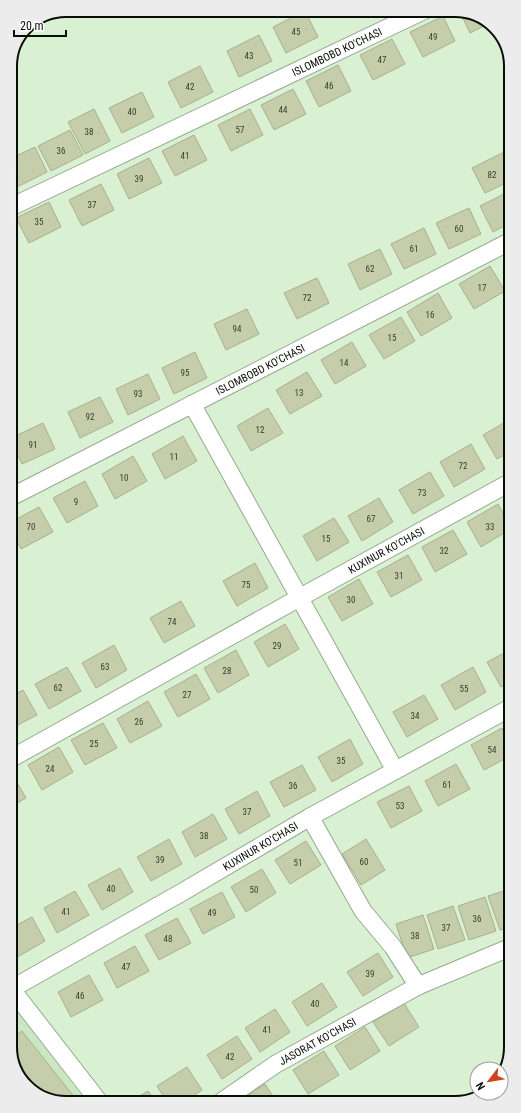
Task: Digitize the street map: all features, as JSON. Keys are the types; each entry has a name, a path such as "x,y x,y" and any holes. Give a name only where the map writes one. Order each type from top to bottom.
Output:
{"street":[{"name":"ISLOMBOBD KO'CHASI","path":"17,204 406,17"},
{"name":"ISLOMBOBD KO'CHASI","path":"17,494 504,244"},
{"path":"192,404 395,770"},
{"name":"KUXINUR KO'CHASI","path":"17,755 504,486"},
{"name":"KUXINUR KO'CHASI","path":"17,988 310,817 504,711"},
{"path":"310,817 363,911 393,948 418,986"},
{"name":"JASORAT KO'CHASI","path":"230,1096 276,1064 418,986 504,950"},
{"path":"17,995 95,1096"}],"shaded area":[{"path":"18,1013 82,1096 63,1096 50,1093 36,1086 27,1077 18,1057"}],"building":[{"path":"293,17 308,17 318,37 286,53 273,27"},
{"path":"443,17 455,41 423,57 410,32"},
{"path":"463,18 477,22 484,26 470,33"},
{"path":"259,35 272,61 239,77 227,51"},
{"path":"392,39 405,64 373,80 360,55"},
{"path":"338,65 351,91 319,107 306,81"},
{"path":"200,66 213,92 181,108 168,82"},
{"path":"293,89 306,114 274,130 261,105"},
{"path":"142,92 154,117 122,133 109,108"},
{"path":"94,109 110,141 85,154 68,122"},
{"path":"250,109 263,135 231,151 218,125"},
{"path":"70,130 83,155 51,171 38,146"},
{"path":"194,135 207,160 175,176 162,151"},
{"path":"35,147 47,172 17,187 17,156"},
{"path":"504,152 504,184 485,193 472,168"},
{"path":"149,158 162,183 129,199 117,174"},
{"path":"101,184 114,210 82,226 69,200"},
{"path":"504,194 504,226 493,232 480,206"},
{"path":"49,202 61,227 29,243 17,218"},
{"path":"469,208 481,234 449,249 436,223"},
{"path":"424,228 436,254 404,269 391,244"},
{"path":"380,249 392,274 360,290 348,264"},
{"path":"490,266 504,292 474,309 459,284"},
{"path":"317,278 329,303 297,319 284,293"},
{"path":"438,293 452,318 421,336 407,312"},
{"path":"247,309 259,334 226,350 214,324"},
{"path":"401,317 415,341 384,359 369,335"},
{"path":"352,342 366,366 335,384 321,360"},
{"path":"195,352 207,378 174,394 162,368"},
{"path":"307,372 322,396 290,414 276,390"},
{"path":"148,374 160,399 128,415 116,389"},
{"path":"100,397 113,422 80,438 68,412"},
{"path":"268,408 283,433 251,451 237,426"},
{"path":"43,423 55,449 22,464 17,454 17,435"},
{"path":"504,423 504,455 497,459 483,435"},
{"path":"183,436 197,461 165,479 152,454"},
{"path":"471,444 485,469 454,487 440,462"},
{"path":"133,456 147,481 115,499 102,474"},
{"path":"430,472 444,496 413,514 399,490"},
{"path":"85,481 98,506 67,523 53,498"},
{"path":"379,498 393,522 362,541 348,516"},
{"path":"498,504 504,515 504,533 481,547 467,522"},
{"path":"39,507 53,532 21,549 17,542 17,519"},
{"path":"334,518 349,542 317,561 303,536"},
{"path":"453,530 467,554 435,572 422,547"},
{"path":"408,555 422,580 391,597 377,572"},
{"path":"255,563 268,588 237,606 223,581"},
{"path":"359,579 373,604 342,621 328,597"},
{"path":"181,601 195,626 164,643 150,618"},
{"path":"285,624 299,649 268,667 254,642"},
{"path":"114,645 127,670 96,688 82,663"},
{"path":"236,650 249,675 218,693 204,668"},
{"path":"504,653 504,685 501,687 487,662"},
{"path":"67,667 81,691 49,709 35,684"},
{"path":"473,667 486,692 455,710 441,685"},
{"path":"196,674 210,699 178,717 164,692"},
{"path":"23,690 37,715 17,725 17,693"},
{"path":"424,695 438,719 407,737 393,712"},
{"path":"148,701 162,726 130,743 117,719"},
{"path":"103,723 117,748 85,765 71,740"},
{"path":"502,728 504,732 504,759 484,770 471,745"},
{"path":"350,739 363,764 332,782 318,757"},
{"path":"59,747 73,772 42,790 28,765"},
{"path":"456,764 470,789 438,806 425,781"},
{"path":"302,765 316,790 284,807 270,782"},
{"path":"17,783 26,798 17,803"},
{"path":"409,786 422,811 391,828 377,802"},
{"path":"257,791 270,816 239,834 225,809"},
{"path":"213,814 227,839 195,857 182,832"},
{"path":"169,839 182,864 151,881 137,857"},
{"path":"366,839 385,870 361,885 342,854"},
{"path":"306,841 321,865 290,884 275,860"},
{"path":"120,868 133,892 102,910 88,885"},
{"path":"262,869 276,893 246,912 231,887"},
{"path":"75,891 89,915 57,933 44,908"},
{"path":"504,891 504,929 500,930 488,896"},
{"path":"222,892 235,917 203,934 190,909"},
{"path":"485,897 496,931 469,940 458,906"},
{"path":"453,906 465,940 438,949 427,915"},
{"path":"423,915 434,949 407,958 396,924"},
{"path":"32,917 45,941 17,957 17,925"},
{"path":"177,918 191,943 159,960 145,935"},
{"path":"135,946 149,971 117,988 104,963"},
{"path":"378,953 393,977 363,996 347,972"},
{"path":"89,975 103,1000 71,1017 58,992"},
{"path":"322,983 337,1007 307,1026 292,1002"},
{"path":"404,1003 419,1027 389,1046 373,1022"},
{"path":"275,1009 290,1032 260,1052 245,1028"},
{"path":"365,1027 380,1051 350,1070 335,1046"},
{"path":"22,1031 73,1096 56,1095 41,1089 31,1082 24,1072 18,1057 17,1035"},
{"path":"237,1036 252,1059 222,1079 207,1055"},
{"path":"324,1051 339,1075 308,1094 293,1070"},
{"path":"187,1067 202,1090 193,1096 163,1096 157,1086"},
{"path":"265,1084 273,1096 247,1096"},
{"path":"148,1091 152,1096 140,1096"}]}
